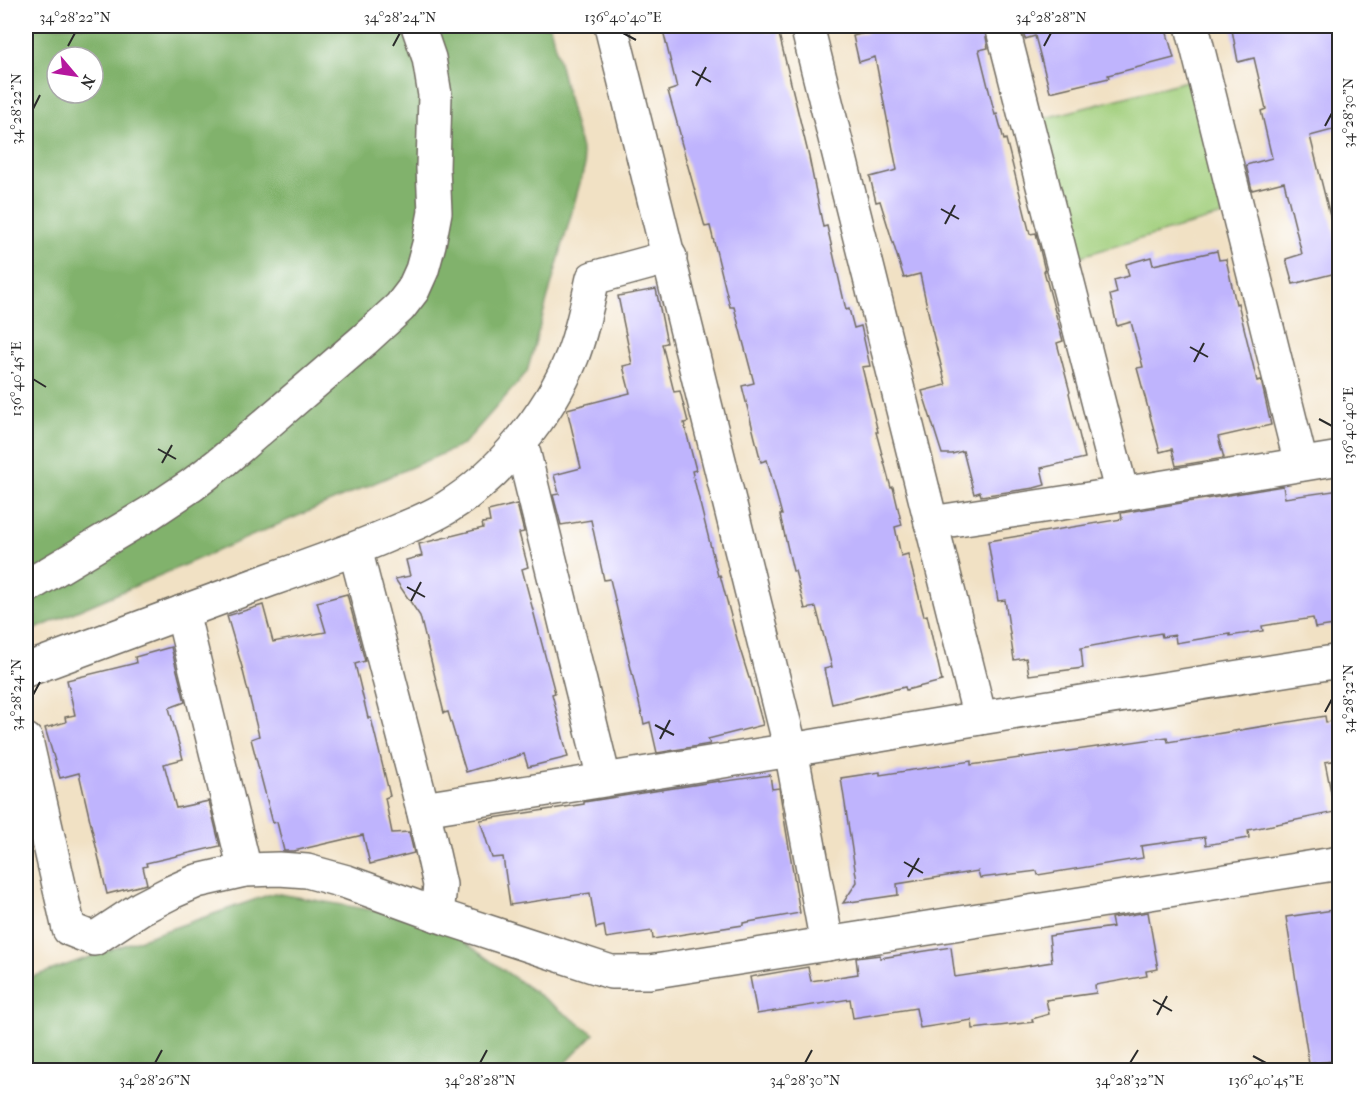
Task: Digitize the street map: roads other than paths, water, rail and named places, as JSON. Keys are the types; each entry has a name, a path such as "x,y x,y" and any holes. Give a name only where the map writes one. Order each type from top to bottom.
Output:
{"street":[{"path":"26,587 150,513 192,485 364,340 400,307 413,290 422,270 435,212 433,168 435,95 429,58 418,26"},
{"path":"612,26 791,750 827,944"},
{"path":"807,26 980,717"},
{"path":"1002,26 1122,494"},
{"path":"1192,26 1300,464"},
{"path":"26,670 355,549 415,524 446,508 491,473 521,442 546,406 572,358 581,331 593,278 670,257"},
{"path":"521,442 604,779"},
{"path":"931,523 1340,458"},
{"path":"355,549 423,808 440,885 437,915"},
{"path":"182,612 245,870"},
{"path":"423,808 1340,661"},
{"path":"26,740 69,929 94,939 141,908 197,881 245,870 279,869 308,871 347,882 437,915 612,972 649,972 1340,863"}]}
